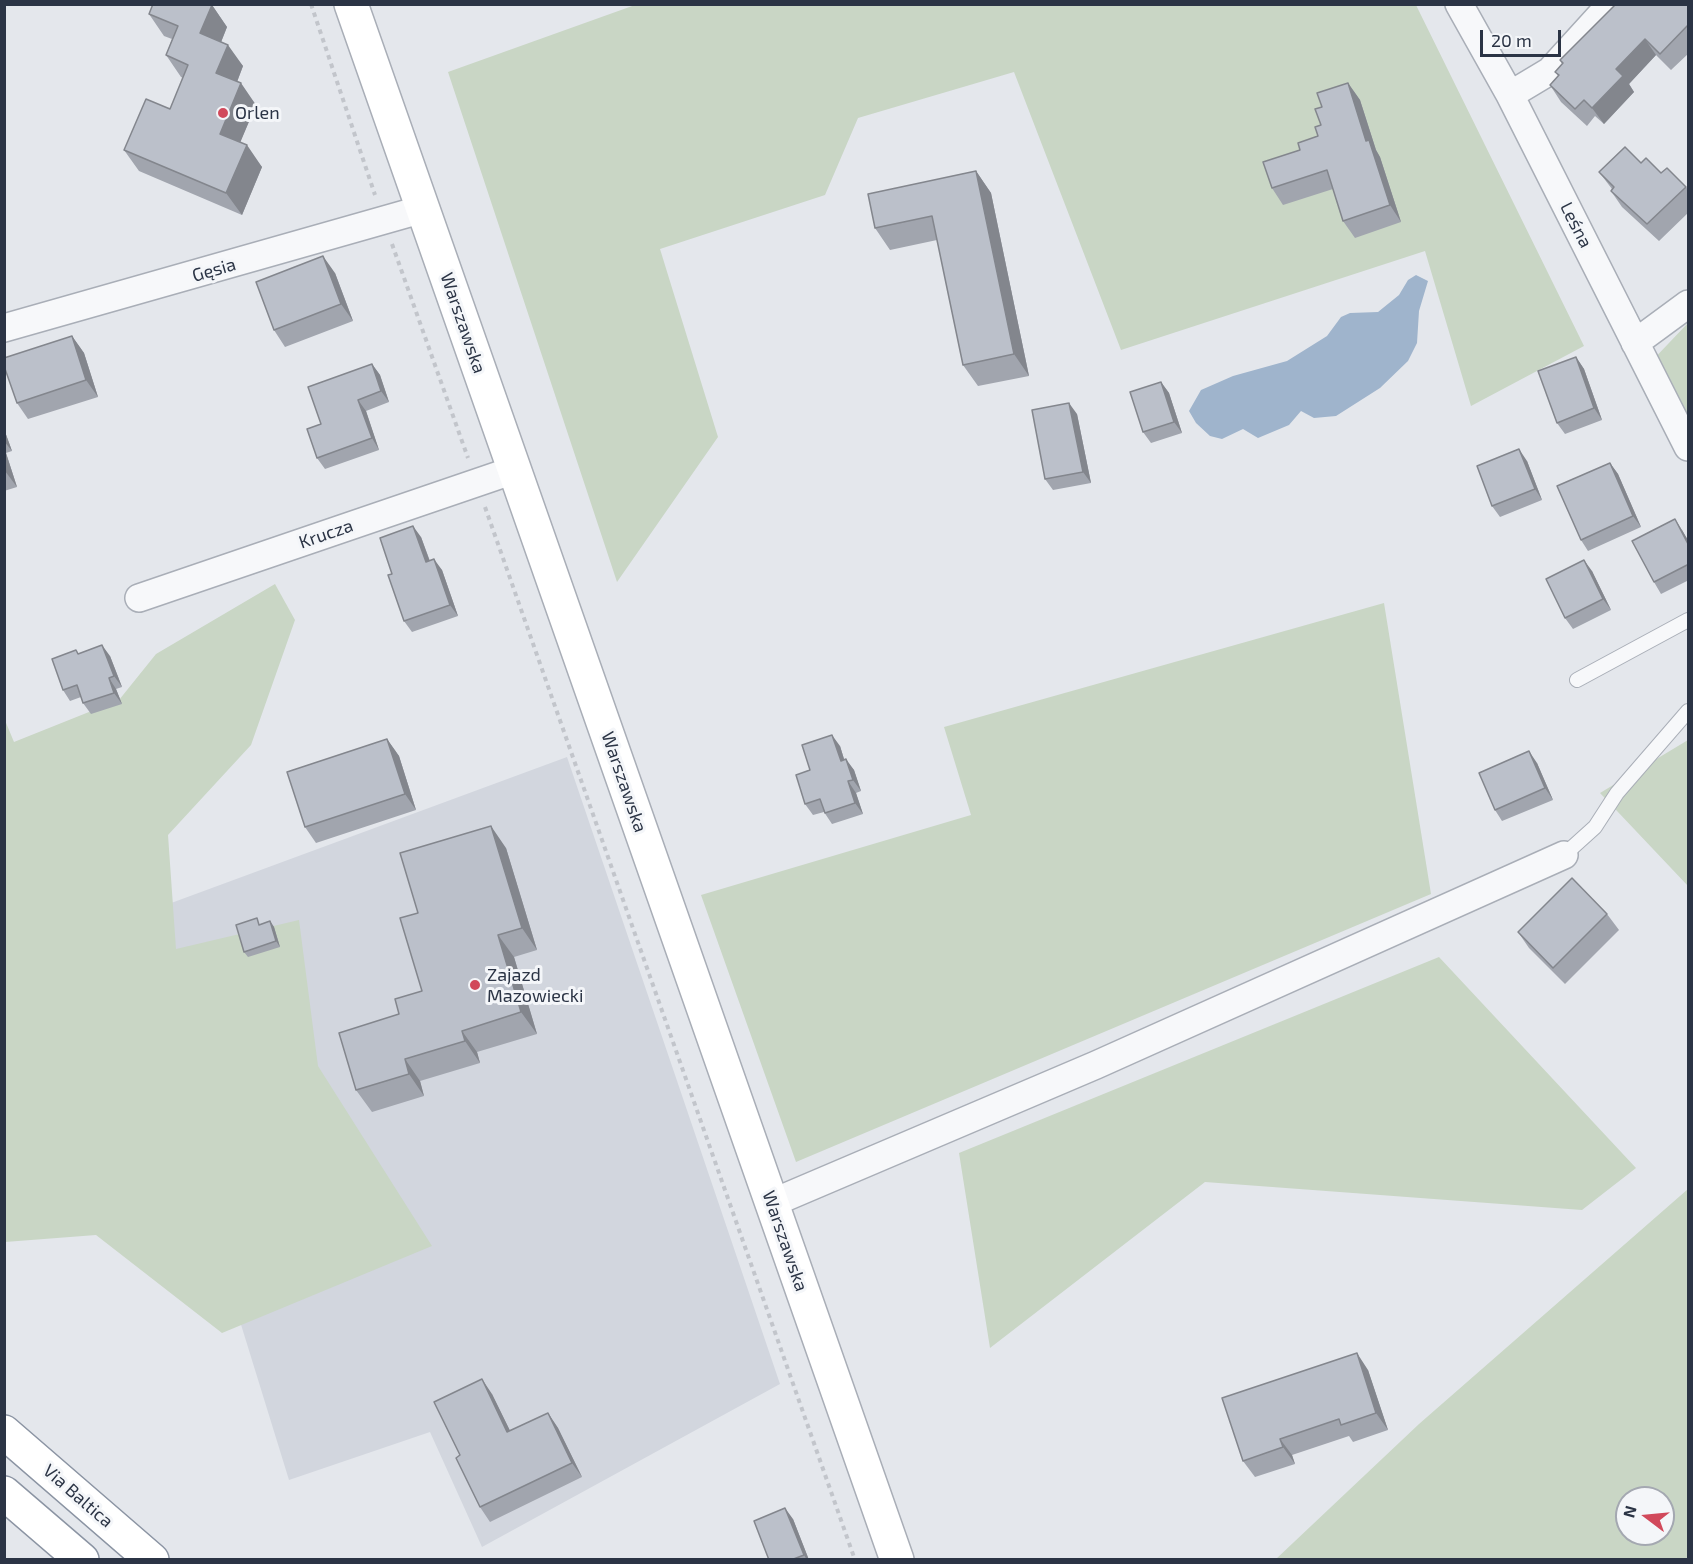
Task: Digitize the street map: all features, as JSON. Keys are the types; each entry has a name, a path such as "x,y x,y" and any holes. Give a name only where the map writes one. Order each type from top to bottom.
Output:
{"main road":[{"name":"Warszawska","path":"351,4 897,1560"},
{"name":"Via Baltica","path":"4,1432 152,1560"},
{"path":"4,1493 82,1560"}],"street":[{"name":"Leśna","path":"1460,4 1510,95 1689,447"},
{"path":"1510,95 1550,71 1611,4"},
{"name":"Gęsia","path":"4,328 423,209"},
{"path":"1635,343 1689,304"},
{"name":"Krucza","path":"139,598 514,470"},
{"path":"772,1203 1096,1065 1564,855"}],"lane":[{"path":"1578,680 1689,620"},
{"path":"1564,855 1594,827 1617,793 1689,711"}],"path":[{"path":"311,4 376,198"},
{"path":"392,244 855,1560"}],"shaded area":[{"path":"567,757 780,1384 482,1547 430,1432 289,1480 117,923"}],"green space":[{"path":"635,5 1416,5 1584,346 1471,406 1425,251 1121,350 1014,72 858,118 825,195 660,249 718,437 617,582 448,72"},
{"path":"1688,323 1688,446 1648,365"},
{"path":"275,584 295,620 251,745 168,835 176,949 299,920 318,1066 432,1246 222,1333 96,1235 5,1242 4,718 14,742 119,700 156,654"},
{"path":"1384,603 1431,894 796,1162 701,895 971,815 944,727"},
{"path":"1688,740 1688,886 1600,793"},
{"path":"1439,957 1636,1168 1582,1210 1205,1182 990,1348 959,1153"},
{"path":"1688,1189 1688,1559 1276,1559 1419,1424"}],"water":[{"path":"1416,275 1428,281 1419,311 1417,343 1408,361 1380,388 1336,416 1314,418 1301,411 1289,425 1258,438 1243,429 1222,439 1210,436 1196,423 1189,411 1201,390 1233,376 1287,361 1327,336 1341,317 1350,313 1378,312 1399,295 1408,280"}],"building":[{"name":"Orlen","path":"153,4 212,5 200,33 228,45 216,73 241,83 220,134 247,145 226,193 124,150 146,99 170,109 188,65 166,55 178,26 149,14"},
{"path":"1616,4 1689,4 1689,24 1660,54 1645,39 1616,69 1623,76 1592,108 1584,100 1575,109 1550,85 1559,75 1555,72 1563,63 1560,60"},
{"path":"1348,83 1366,141 1369,140 1390,205 1343,221 1327,170 1272,188 1263,162 1300,150 1298,143 1318,136 1315,127 1321,125 1315,109 1322,107 1317,93"},
{"path":"1625,147 1641,163 1646,158 1661,173 1667,168 1686,187 1647,224 1611,191 1614,187 1599,172"},
{"path":"976,171 1014,354 963,365 932,216 875,228 868,194"},
{"path":"323,256 341,304 274,330 256,282"},
{"path":"72,336 86,380 17,403 4,366 4,358"},
{"path":"1576,357 1594,408 1557,423 1538,371"},
{"path":"372,364 381,391 358,400 372,438 317,458 307,429 321,424 308,387"},
{"path":"1161,382 1174,422 1143,432 1130,392"},
{"path":"1069,403 1083,472 1045,479 1032,410"},
{"path":"1519,449 1535,489 1492,506 1477,466"},
{"path":"1610,463 1633,516 1581,540 1557,486"},
{"path":"1675,519 1689,546 1689,564 1654,582 1632,541"},
{"path":"413,526 426,562 434,559 450,605 404,621 388,575 392,574 380,538"},
{"path":"1584,560 1603,599 1565,618 1546,579"},
{"path":"102,645 114,676 109,678 114,693 83,703 77,685 63,690 52,659 76,650 78,654"},
{"path":"832,735 841,761 846,759 853,780 848,781 855,803 825,813 820,799 805,804 796,775 810,770 802,745"},
{"path":"387,739 405,794 305,827 287,772"},
{"path":"1529,751 1545,788 1495,810 1479,773"},
{"name":"Zajazd Mazowiecki","path":"491,826 522,928 498,935 521,1012 462,1031 465,1041 405,1059 409,1074 356,1090 339,1033 399,1014 395,999 422,991 400,918 418,913 400,853"},
{"path":"1572,878 1607,914 1553,968 1518,932"},
{"path":"257,918 259,925 270,921 276,941 244,952 236,925"},
{"path":"1357,1353 1376,1413 1341,1425 1339,1419 1280,1439 1283,1447 1243,1461 1222,1398"},
{"path":"482,1379 507,1432 548,1413 572,1463 480,1507 456,1458 460,1455 434,1402"},
{"path":"785,1508 804,1555 791,1560 769,1560 754,1521"}],"place":[{"name":"Orlen","path":"223,113"},
{"name":"Zajazd Mazowiecki","path":"475,985"}]}
